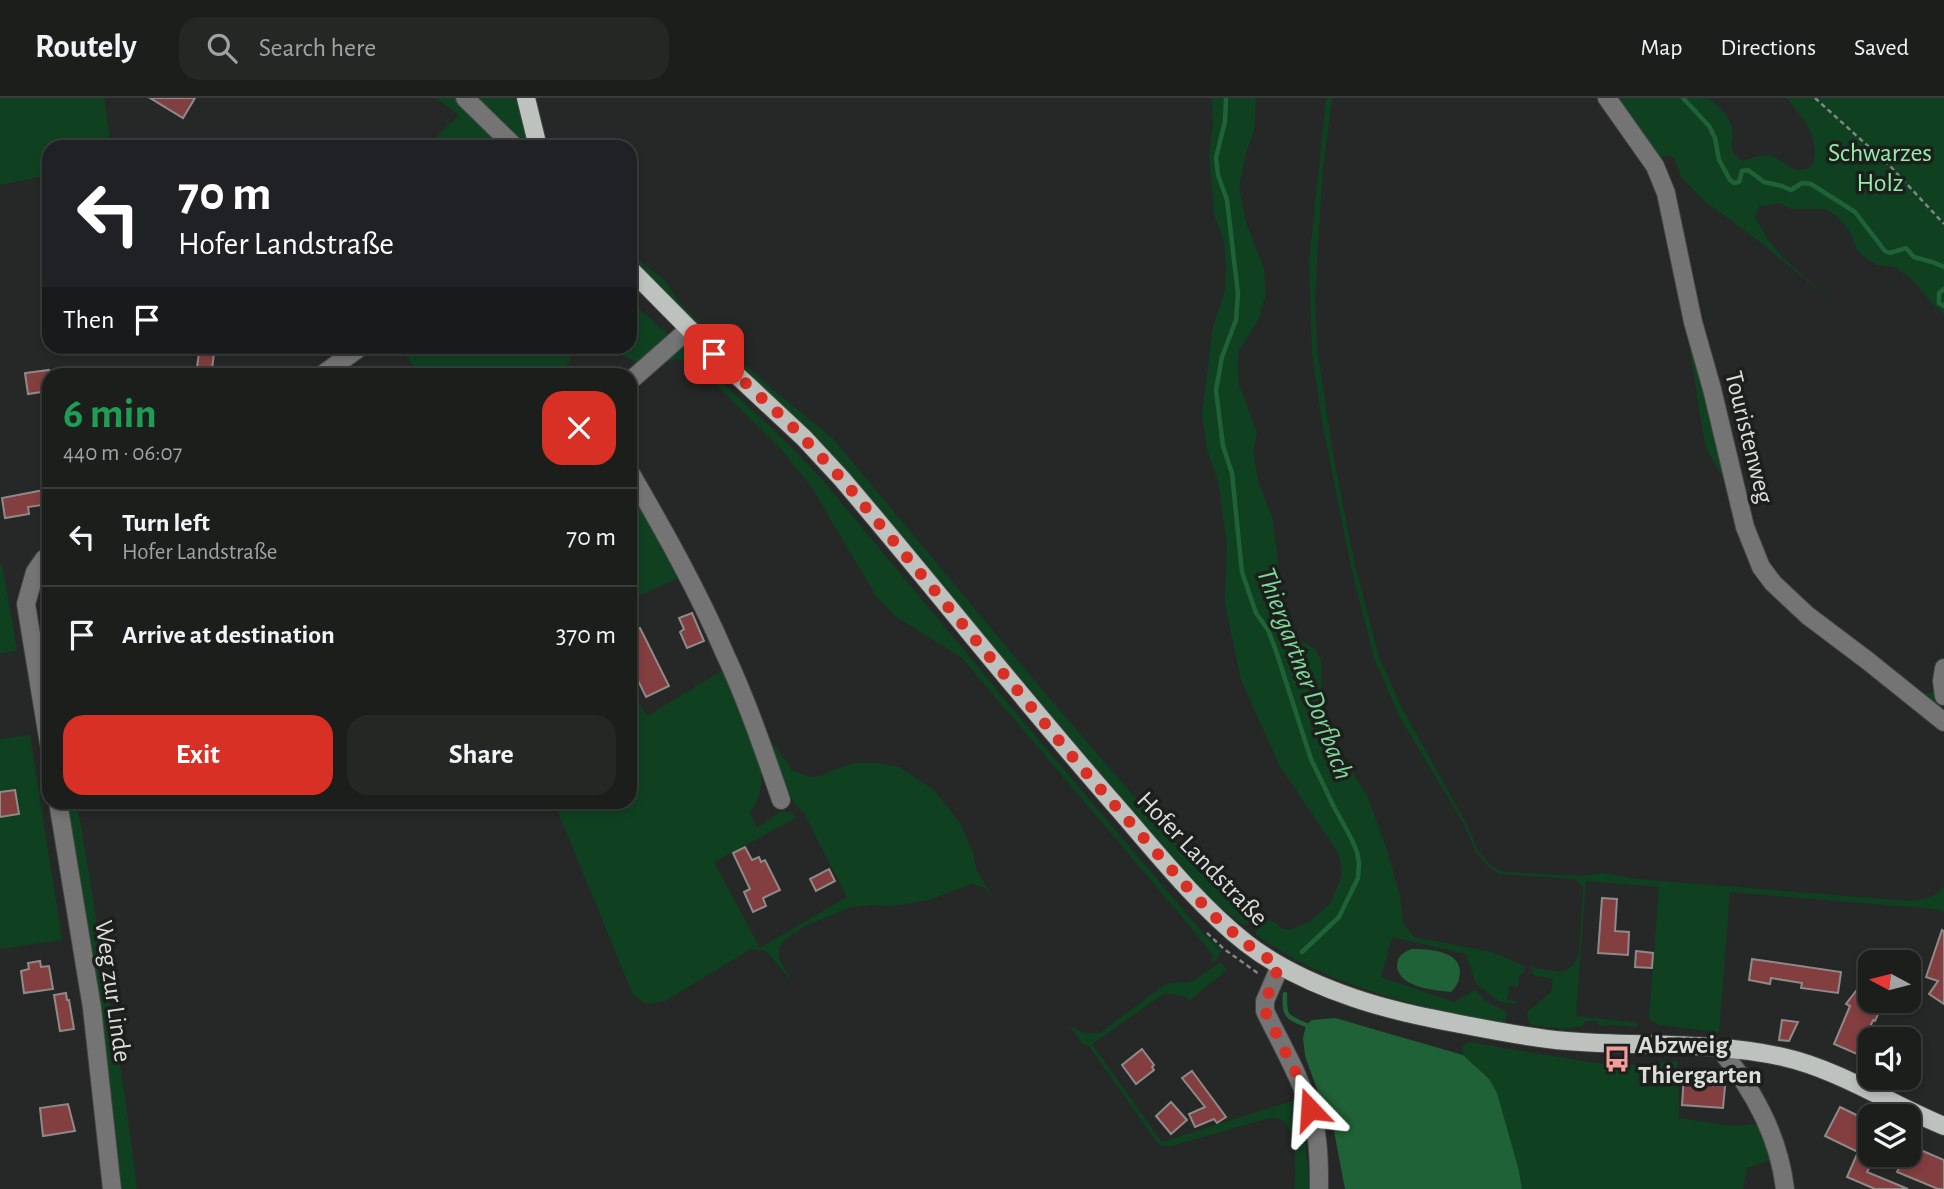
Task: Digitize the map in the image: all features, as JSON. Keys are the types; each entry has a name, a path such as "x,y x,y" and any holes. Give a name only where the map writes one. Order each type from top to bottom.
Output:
{"main road":[{"path":"527,98 536,140"},
{"name":"Hofer Landstraße","path":"637,276 804,438 842,479 1081,767 1194,895 1248,945 1279,966 1319,985 1370,1003 1518,1035 1566,1041 1719,1048 1782,1057 1818,1067 1944,1126"}],"street":[{"path":"465,98 508,140"},
{"name":"Touristenweg","path":"1607,98 1655,166 1666,193 1693,322 1745,527 1761,567 1773,583 1807,615 1944,722"},
{"path":"637,375 689,329"},
{"path":"331,368 351,354"},
{"path":"637,484 670,541 726,654 780,800"},
{"path":"42,562 34,572 26,604 42,701"},
{"path":"1944,668 1944,696"},
{"name":"Weg zur Linde","path":"59,809 92,1008 112,1189"},
{"path":"1279,966 1265,1002 1265,1011 1297,1075 1315,1124 1319,1154 1319,1189"},
{"path":"1719,1048 1754,1096 1783,1168 1785,1189"}],"path":[{"path":"1815,98 1890,166 1944,224"}],"green space":[{"path":"0,98 104,98 110,140 42,140 42,176 0,185"},
{"path":"436,98 458,98 496,140 433,140 459,115"},
{"path":"471,98 516,98 526,139 516,140"},
{"path":"1212,98 1256,98 1254,132 1246,153 1239,187 1245,219 1264,269 1266,295 1258,320 1238,353 1238,381 1257,433 1253,453 1259,484 1272,516 1282,610 1291,631 1302,642 1314,648 1321,659 1320,698 1326,733 1367,795 1386,847 1400,897 1403,923 1414,937 1492,952 1524,966 1518,987 1509,986 1507,1000 1517,1001 1514,1004 1501,1002 1476,984 1466,954 1392,937 1381,977 1454,1002 1475,990 1487,1002 1505,1011 1505,1022 1488,1021 1373,992 1301,962 1256,935 1259,925 1268,920 1289,930 1309,922 1330,904 1342,875 1339,854 1279,765 1241,680 1225,603 1227,544 1218,482 1207,449 1202,415 1213,327 1225,290 1226,266 1224,242 1214,214 1209,155 1213,123"},
{"path":"1326,98 1332,98 1323,170 1318,245 1315,301 1317,347 1332,448 1354,561 1379,657 1402,708 1466,823 1478,851 1491,866 1505,872 1586,876 1602,873 1636,879 1910,901 1934,895 1944,885 1944,912 1935,909 1730,892 1719,1032 1659,1025 1649,1019 1659,887 1586,881 1576,1016 1638,1023 1636,1027 1599,1026 1597,1021 1584,1021 1583,1026 1565,1029 1531,1025 1527,1012 1551,992 1553,979 1533,975 1531,967 1558,972 1573,965 1579,955 1583,887 1575,879 1500,874 1488,866 1476,852 1464,824 1399,716 1374,658 1351,567 1322,422 1312,353 1309,262"},
{"path":"1597,98 1605,98 1649,161 1664,196 1740,517 1757,566 1769,584 1792,607 1902,690 1944,728 1944,731 1888,684 1800,620 1777,598 1758,573 1749,553 1731,492 1705,445 1684,314 1660,196 1651,176"},
{"name":"Schwarzes Holz","path":"1612,98 1708,98 1730,121 1732,149 1737,157 1743,161 1766,155 1799,170 1813,165 1815,146 1809,129 1787,98 1944,98 1944,314 1916,283 1895,267 1877,265 1858,252 1851,234 1839,218 1826,209 1791,209 1780,203 1759,207 1755,217 1768,240 1784,259 1839,307 1702,199 1681,177 1675,159 1669,155 1663,157 1660,162 1674,206 1750,527 1766,566 1793,596 1916,691 1927,694 1933,692 1944,644 1939,686 1943,715 1809,613 1776,582 1764,567 1748,527 1666,186 1658,163"},
{"path":"637,258 665,281 680,303 721,343 833,439 1044,692 1193,863 1244,913 1255,914 1250,922 1242,924 1189,876 694,325 637,265"},
{"path":"637,307 669,335 640,364 620,354 637,354"},
{"path":"681,345 773,429 821,478 1023,721 1203,933 1222,951 1217,959 1211,963 1211,953 1188,924 962,658 895,616 876,596 811,486 781,449 699,368 689,362 676,359 665,362 637,386 637,380"},
{"path":"405,354 572,354 565,368 415,368"},
{"path":"637,470 749,689 770,739 792,770 809,777 821,776 855,763 899,767 933,789 960,823 973,853 977,871 994,899 985,888 972,884 929,900 892,906 851,907 805,926 779,947 781,963 794,984 766,951 751,949 665,1001 646,1004 633,995 557,809 637,809 637,699 647,716 725,669 761,762 759,797 750,813 757,828 780,812 791,812 796,818 714,862 760,948 847,897 804,814 794,803 637,482"},
{"path":"637,501 680,577 637,597"},
{"path":"0,564 17,651 0,653"},
{"path":"30,735 62,940 0,949 0,739"},
{"path":"65,809 78,809 125,1097 137,1189 119,1189 112,1154 110,1087"},
{"path":"1221,962 1227,970 1189,1001 1186,997 1165,993 1092,1044 1162,1142 1295,1100 1304,1133 1310,1189 1295,1189 1293,1139 1285,1123 1277,1118 1171,1146 1159,1145 1089,1046 1082,1043 1067,1023 1082,1032 1100,1033 1163,986 1191,982"},
{"path":"1468,1042 1615,1066 1678,1061 1679,1118 1731,1126 1757,1124 1773,1159 1747,1168 1743,1189 1522,1189 1519,1171 1489,1079 1463,1055 1462,1047"}],"shaded area":[{"path":"1411,949 1442,952 1455,960 1460,973 1451,992 1419,986 1404,979 1399,973 1397,963 1401,955"},
{"path":"1335,1018 1463,1055 1489,1079 1497,1093 1522,1189 1345,1189 1330,1110 1319,1095 1305,1056 1303,1038 1306,1025 1312,1020"}],"building":[{"path":"150,98 195,98 183,118"},
{"path":"199,354 214,354 212,368 197,367"},
{"path":"42,371 42,392 28,394 25,373"},
{"path":"42,490 42,505 28,507 29,514 5,518 2,498"},
{"path":"692,613 704,641 687,648 680,632 684,629 679,618"},
{"path":"640,628 669,686 646,697 637,678 637,629"},
{"path":"15,790 19,814 0,817 0,792"},
{"path":"745,847 752,860 759,857 761,862 765,860 780,890 763,898 766,906 753,912 744,892 750,889 733,853"},
{"path":"829,869 835,881 816,891 810,879"},
{"path":"1602,898 1617,899 1615,931 1629,932 1628,955 1598,953"},
{"path":"1942,930 1944,1004 1929,994 1938,981 1926,977"},
{"path":"1636,951 1653,953 1652,968 1635,967"},
{"path":"1752,959 1841,972 1838,993 1801,988 1802,983 1771,978 1770,984 1749,980"},
{"path":"40,961 41,967 49,966 53,989 24,993 21,971 29,969 28,963"},
{"path":"1856,991 1858,1013 1879,1013 1870,1027 1858,1027 1857,1054 1834,1044 1850,1006 1846,1004"},
{"path":"66,993 74,1029 60,1031 54,995"},
{"path":"1782,1020 1798,1022 1789,1041 1779,1040"},
{"path":"1142,1049 1154,1065 1154,1070 1136,1084 1122,1065"},
{"path":"1192,1071 1226,1117 1217,1123 1214,1119 1195,1127 1189,1114 1205,1107 1182,1078"},
{"path":"1684,1075 1712,1077 1711,1085 1725,1086 1723,1108 1682,1105"},
{"path":"1171,1102 1187,1120 1171,1134 1156,1116"},
{"path":"68,1104 75,1131 43,1136 40,1108"},
{"path":"1840,1107 1858,1116 1858,1152 1825,1136"},
{"path":"1921,1150 1944,1160 1944,1189 1938,1189 1897,1172 1899,1167 1921,1167"},
{"path":"1858,1152 1858,1167 1870,1167 1867,1172 1908,1189 1875,1189 1847,1177"}],"waterway":[{"name":"Thiergartner Dorfbach","path":"1226,98 1225,121 1216,158 1218,175 1227,200 1238,294 1236,320 1222,357 1216,390 1223,446 1232,473 1242,572 1256,613 1268,630 1276,651 1311,759 1352,840 1359,863 1358,878 1339,917 1302,952"},
{"path":"1683,98 1709,126 1715,138 1719,160 1734,183 1739,182 1742,171 1748,170 1764,182 1791,190 1802,183 1811,184 1855,212 1885,251 1890,253 1906,248 1914,257 1944,267"},
{"path":"1944,289 1939,293 1939,303 1944,306"},
{"name":"Thiergartner Dorfbach","path":"1285,994 1288,1015 1306,1025"}],"place":[{"name":"Abzweig Thiergarten","path":"1617,1059"}],"route":[{"path":"714,354 790,424 842,479 1081,767 1194,895 1248,945 1279,966 1265,1002 1265,1011 1289,1056 1310,1109"}]}
